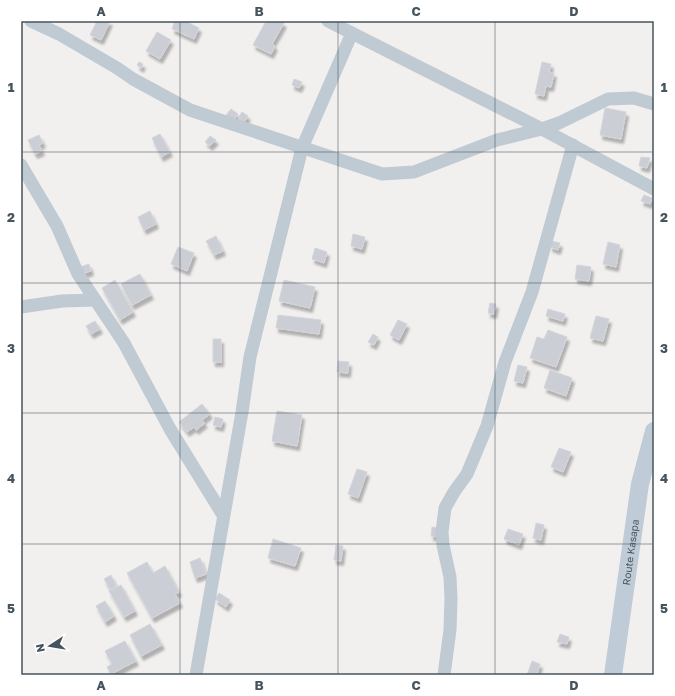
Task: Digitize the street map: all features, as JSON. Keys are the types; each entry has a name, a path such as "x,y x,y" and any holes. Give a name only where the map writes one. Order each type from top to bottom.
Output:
{"main road":[{"name":"Route Kasapa","path":"613,675 640,484 654,431"}],"street":[{"path":"31,21 59,34 133,79 190,110 382,174 414,172 497,140 560,123 608,99 634,98 654,104"},
{"path":"333,22 573,145 654,190"},
{"path":"196,675 242,412 250,357 302,148 352,33"},
{"path":"444,675 450,630 451,598 450,577 443,545 442,532 446,508 454,492 467,474 487,426 505,362 532,292 573,145"},
{"path":"21,165 57,226 78,274 124,343 170,429 223,515"},
{"path":"21,307 62,301 95,300"}],"building":[{"path":"97,21 110,21 101,40 90,35"},
{"path":"175,21 185,21 199,28 194,39 172,29"},
{"path":"266,21 280,21 284,23 272,44 275,46 271,54 253,45"},
{"path":"157,32 171,40 160,59 146,51"},
{"path":"139,62 143,64 141,68 137,65"},
{"path":"542,62 551,64 549,72 554,73 551,87 546,86 544,96 535,94"},
{"path":"294,79 302,82 299,88 292,85"},
{"path":"605,108 626,112 621,139 600,135"},
{"path":"231,109 238,114 233,121 226,115"},
{"path":"242,112 248,116 244,122 238,118"},
{"path":"160,134 170,152 161,157 152,138"},
{"path":"39,135 43,143 39,145 42,151 35,154 28,140"},
{"path":"210,136 216,140 210,146 205,142"},
{"path":"641,157 650,158 647,168 639,166"},
{"path":"644,195 652,198 650,204 641,201"},
{"path":"150,211 156,224 144,230 138,217"},
{"path":"353,234 365,237 362,249 351,246"},
{"path":"216,236 223,251 214,255 206,241"},
{"path":"551,241 560,243 558,250 550,247"},
{"path":"608,242 620,245 616,267 603,264"},
{"path":"178,247 194,253 187,271 171,264"},
{"path":"315,248 327,252 324,263 312,259"},
{"path":"89,264 91,271 82,274 80,267"},
{"path":"577,265 591,267 589,281 575,279"},
{"path":"140,274 151,295 132,305 121,284"},
{"path":"115,280 133,312 120,320 102,288"},
{"path":"284,280 315,287 310,308 279,301"},
{"path":"490,303 496,304 494,314 488,313"},
{"path":"548,309 565,314 563,321 546,316"},
{"path":"278,315 321,320 319,334 276,328"},
{"path":"596,316 609,319 603,341 590,338"},
{"path":"398,320 407,324 399,340 390,335"},
{"path":"95,321 100,329 91,334 86,326"},
{"path":"548,330 567,337 556,367 530,358 537,337 544,339"},
{"path":"373,334 378,337 374,345 368,342"},
{"path":"213,339 221,339 221,362 213,362"},
{"path":"338,361 349,362 348,373 337,372"},
{"path":"518,365 527,367 523,383 514,381"},
{"path":"550,370 572,378 566,396 544,388"},
{"path":"202,404 210,414 202,420 205,423 196,430 194,427 187,432 179,422"},
{"path":"277,411 302,415 297,446 272,441"},
{"path":"215,417 223,419 221,427 213,425"},
{"path":"559,448 571,452 563,472 551,467"},
{"path":"357,469 367,472 358,498 348,494"},
{"path":"536,523 544,525 541,540 533,538"},
{"path":"432,527 440,528 440,537 431,536"},
{"path":"508,529 523,534 519,545 504,539"},
{"path":"273,539 301,548 295,566 268,558"},
{"path":"336,545 343,546 341,561 334,560"},
{"path":"200,558 206,574 195,578 190,562"},
{"path":"147,562 153,573 165,566 179,592 175,594 180,603 152,618 127,573"},
{"path":"111,575 116,586 110,589 104,579"},
{"path":"121,585 135,611 124,617 109,591"},
{"path":"219,593 230,600 226,607 215,599"},
{"path":"105,601 114,616 105,622 96,606"},
{"path":"150,624 162,645 141,656 130,635"},
{"path":"560,634 569,637 567,644 557,642"},
{"path":"125,641 136,661 111,674 107,667 112,664 105,651"},
{"path":"532,661 540,664 537,675 527,675"}]}
